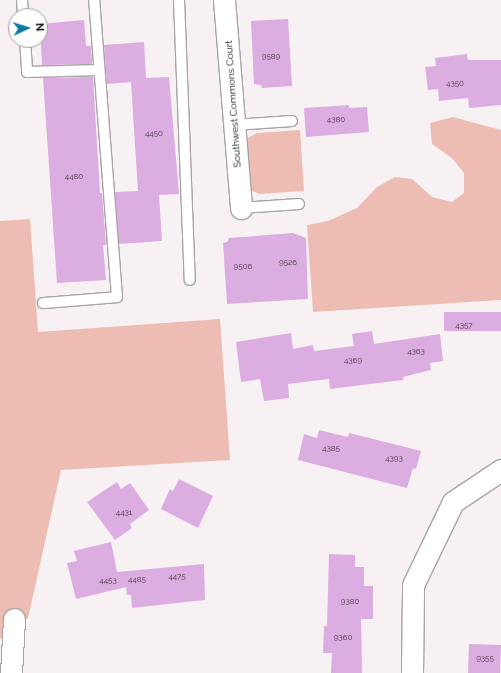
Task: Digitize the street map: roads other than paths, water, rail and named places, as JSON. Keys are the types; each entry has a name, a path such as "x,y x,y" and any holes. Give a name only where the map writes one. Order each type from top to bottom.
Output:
{"street":[{"name":"Southwest Commons Court","path":"224,0 241,208"},
{"path":"412,673 413,585 453,502 501,470"},
{"path":"11,673 14,619"}],"lane":[{"path":"44,303 117,298 94,0"},
{"path":"179,0 190,280"},
{"path":"25,48 26,72 99,70"},
{"path":"234,125 292,121"},
{"path":"241,208 299,204"}]}
